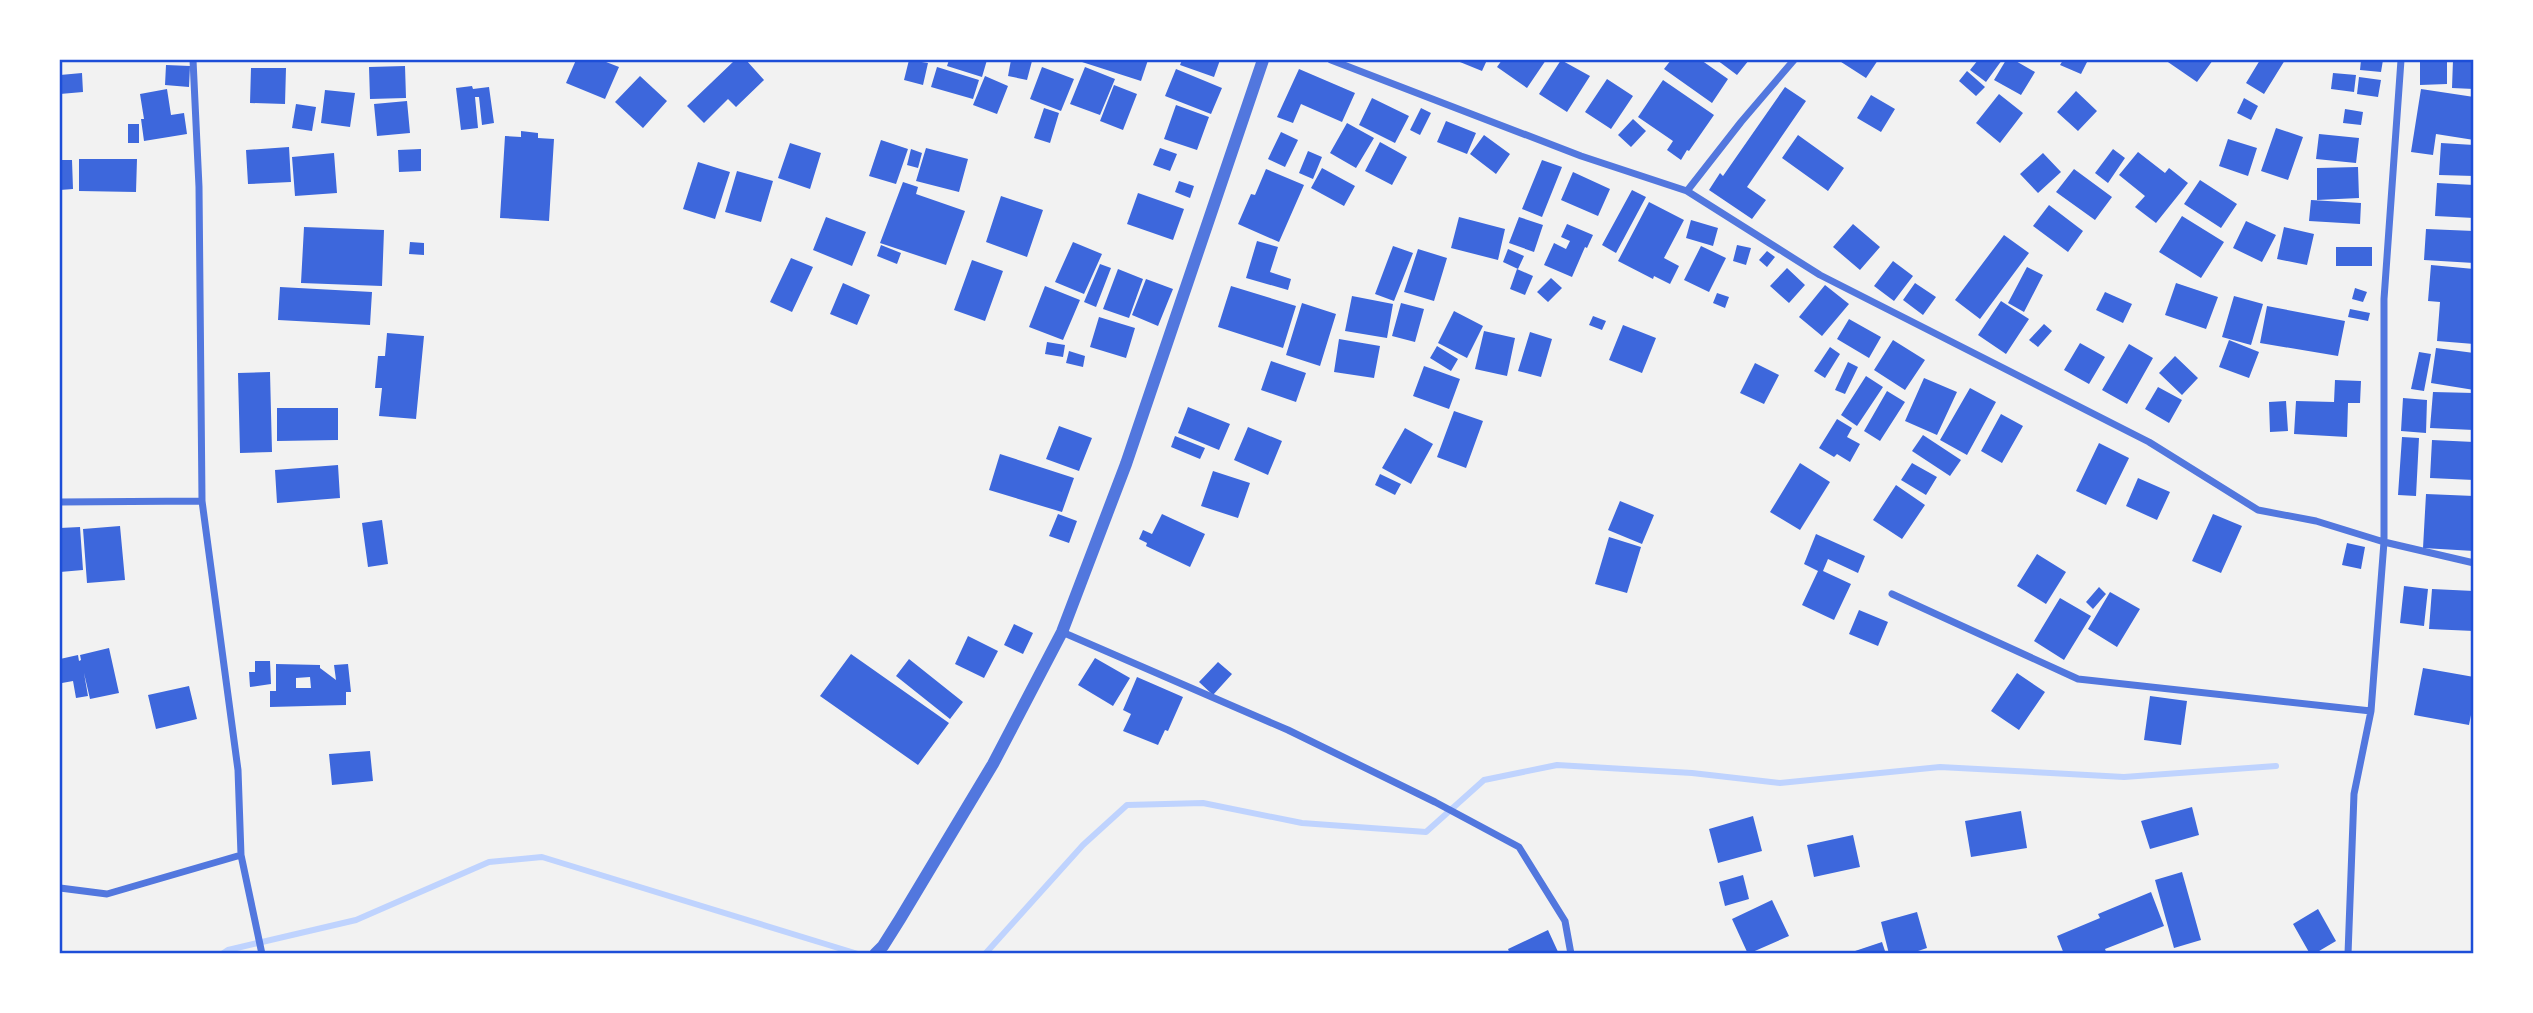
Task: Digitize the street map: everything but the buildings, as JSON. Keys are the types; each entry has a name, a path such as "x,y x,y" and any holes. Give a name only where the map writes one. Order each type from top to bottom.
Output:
{"street":[{"path":"193,60 199,187 202,501 238,770 241,855 262,954"},
{"path":"879,950 993,764 1062,632 1126,464 1263,60"},
{"path":"1331,60 1581,156 1687,191 1820,275 2149,442 2258,510 2316,521 2384,542 2473,563"},
{"path":"1687,191 1794,60"},
{"path":"2348,954 2354,794 2371,712 2384,542 2384,299 2401,60"},
{"path":"60,502 202,501"},
{"path":"1892,594 2078,679 2371,712"},
{"path":"1062,632 1288,730 1435,802 1519,847 1565,921 1571,954"},
{"path":"60,888 107,894 241,855"}],"waterway":[{"path":"985,954 1083,845 1127,805 1203,803 1302,823 1426,832 1484,780 1557,765 1692,773 1780,783 1940,767 2124,777 2276,766"},
{"path":"222,954 228,950 356,920 489,862 542,857 858,954"}]}
